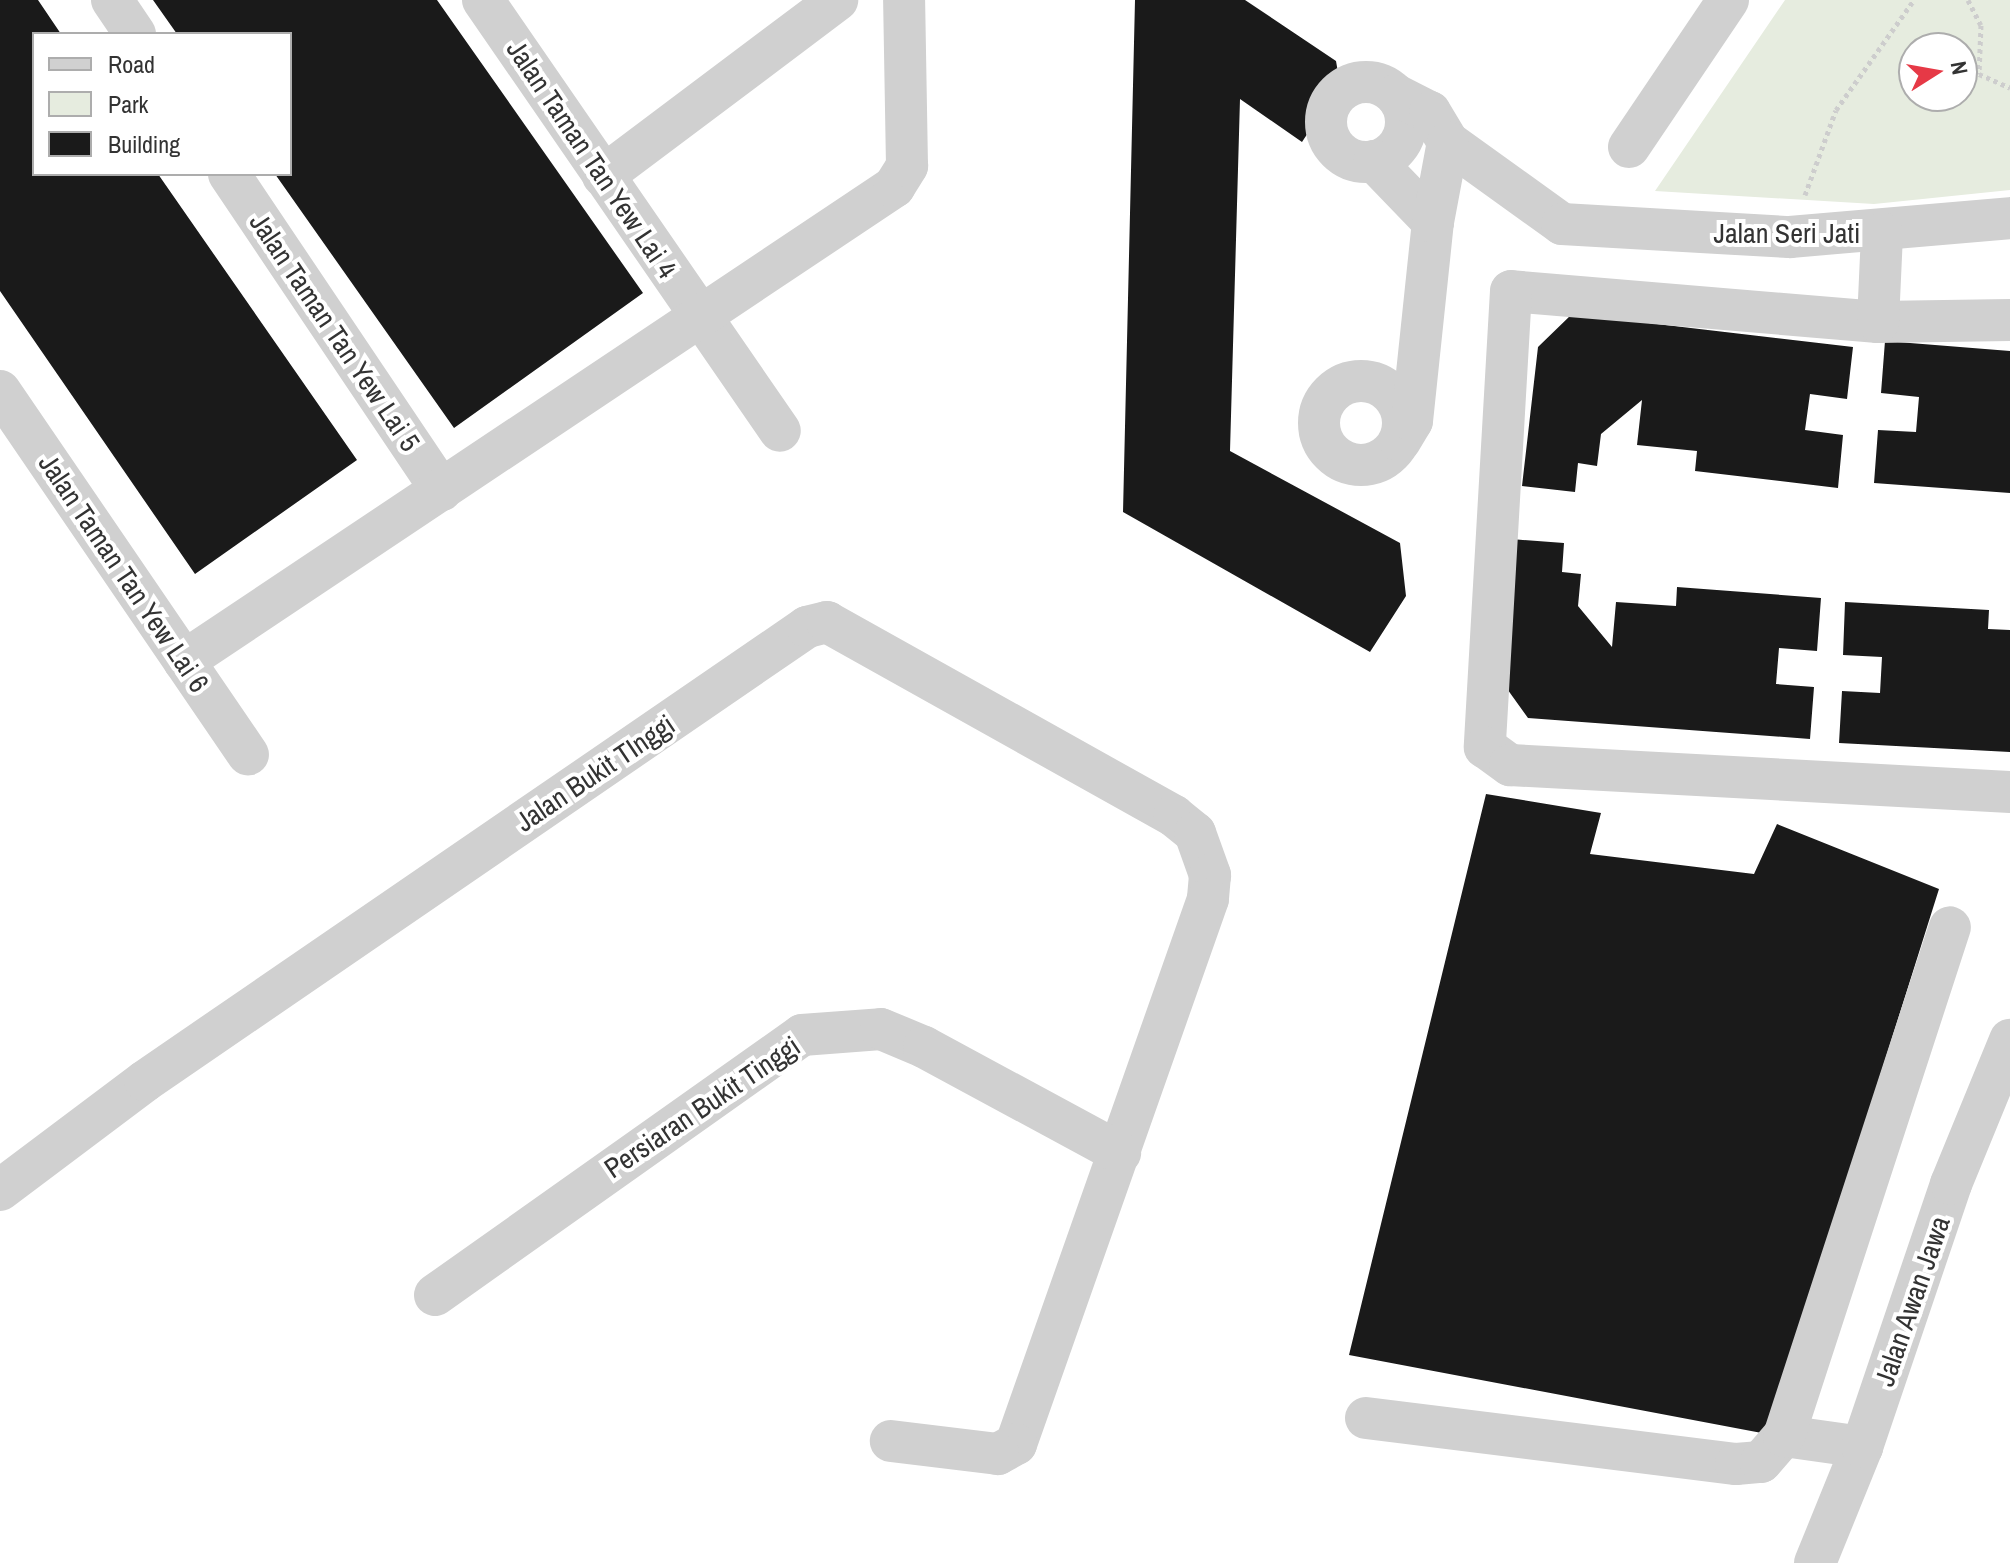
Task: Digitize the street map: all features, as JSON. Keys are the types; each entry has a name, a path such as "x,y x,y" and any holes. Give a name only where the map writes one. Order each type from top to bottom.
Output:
{"street":[{"path":"112,0 134,32"},
{"name":"Jalan Taman Tan Yew Lai 4","path":"483,0 780,431"},
{"path":"603,176 837,0"},
{"path":"184,661 894,187 907,166 904,0"},
{"path":"1629,147 1728,0"},
{"path":"1396,95 1406,129 1395,150 1374,161 1361,162 1338,150 1326,128 1330,103 1338,92 1361,81 1374,82 1430,112 1448,142 1433,222 1423,352 1412,421 1400,441 1386,458 1366,466 1345,463 1328,450 1319,431 1325,401 1350,381 1371,381 1390,392 1402,415 1400,441"},
{"name":"Jalan Seri Jati","path":"1448,142 1562,224 1790,237 1882,233 2010,218"},
{"path":"1374,161 1433,222"},
{"name":"Jalan Taman Tan Yew Lai 5","path":"230,176 441,490"},
{"path":"1878,322 1882,233"},
{"path":"2010,320 1878,322 1511,291 1485,747 1510,765 2010,792"},
{"path":"1390,392 1410,376 1423,352"},
{"name":"Jalan Taman Tan Yew Lai 6","path":"0,391 248,755"},
{"name":"Jalan Bukit TInggi","path":"0,1190 157,1072 807,627 827,622 1174,816 1195,833 1207,854 1208,899 1120,1153"},
{"path":"1366,1418 1736,1464 1761,1462 1784,1436 1950,927"},
{"name":"Persiaran Bukit Tinggi","path":"435,1295 802,1035 881,1029 924,1047 1120,1153"},
{"name":"Jalan Awan Jawa","path":"1815,1563 1862,1447 1951,1184 2010,1040"},
{"path":"891,1441 998,1454 1016,1444 1120,1153"},
{"path":"1784,1436 1862,1447"}],"path":[{"path":"1790,237 1836,110 1914,0"},
{"path":"1968,0 1981,25 1979,74 2010,88"}],"green space":[{"path":"1785,0 2010,0 2010,190 1874,204 1655,191"}],"building":[{"path":"0,0 38,0 60,32 32,32 32,176 159,176 357,460 195,574 0,291"},
{"path":"153,0 437,0 643,293 454,428 276,176 292,176 292,32 176,32"},
{"path":"1135,0 1245,0 1336,61 1340,84 1302,142 1240,99 1230,451 1400,543 1406,596 1370,652 1123,512"},
{"path":"1572,314 1853,347 1847,399 1810,394 1805,430 1843,435 1838,488 1695,471 1697,451 1637,445 1642,400 1601,434 1597,466 1578,463 1575,492 1522,486 1538,347"},
{"path":"1885,341 2010,351 2010,493 1874,483 1878,430 1916,432 1919,397 1881,393"},
{"path":"1511,539 1564,543 1562,572 1581,574 1578,606 1612,647 1616,602 1676,606 1677,587 1821,598 1817,651 1779,648 1776,684 1814,687 1810,739 1528,718 1500,679"},
{"path":"1845,602 1989,610 1988,629 2010,630 2010,752 1839,743 1842,691 1880,693 1882,657 1843,655"},
{"path":"1486,794 1601,813 1590,854 1754,874 1777,824 1939,889 1767,1434 1349,1355"}]}
